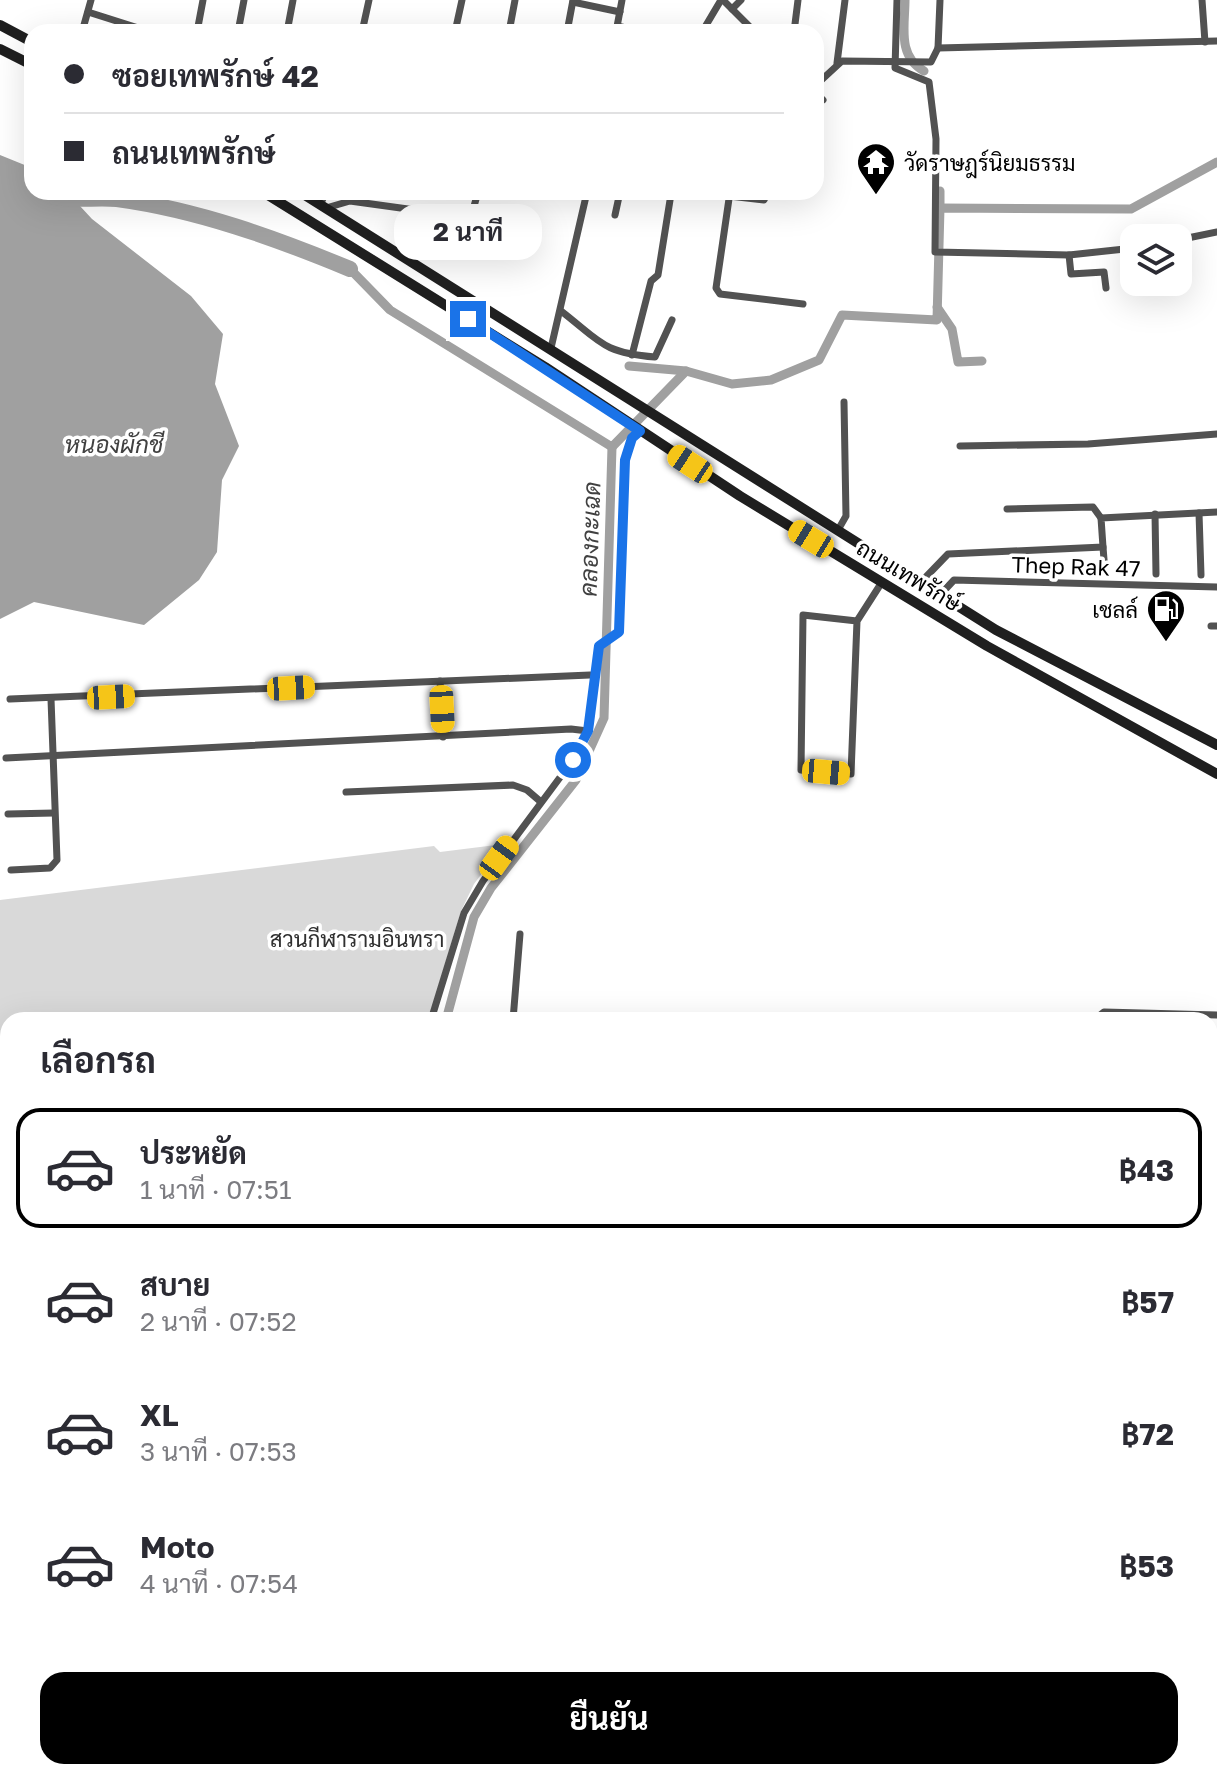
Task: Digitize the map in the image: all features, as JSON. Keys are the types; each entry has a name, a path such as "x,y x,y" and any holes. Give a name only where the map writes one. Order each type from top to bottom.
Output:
{"main road":[{"path":"0,25 24,38"},
{"path":"0,49 24,61"},
{"name":"ถนนเทพรักษ์","path":"276,200 882,582 987,646 1217,774"},
{"name":"ถนนเทพรักษ์","path":"313,200 996,630 1217,745"}],"street":[{"path":"84,24 91,0"},
{"path":"198,24 203,0"},
{"path":"240,24 244,0"},
{"path":"288,24 293,0"},
{"path":"364,24 369,0"},
{"path":"457,24 462,0"},
{"path":"510,24 515,0"},
{"path":"618,24 622,0"},
{"path":"707,24 722,0 747,24"},
{"path":"732,9 741,0"},
{"path":"795,24 798,0"},
{"path":"824,77 837,63 845,0"},
{"path":"897,0 898,70 929,82 936,139 935,252 1069,255 1120,250"},
{"path":"837,63 931,62 938,48 940,0"},
{"path":"1202,0 1205,42"},
{"path":"569,24 573,1 620,12"},
{"path":"88,12 126,24"},
{"path":"938,48 1217,41"},
{"path":"324,200 323,206 350,201 473,218"},
{"path":"462,249 476,200"},
{"path":"551,348 585,200"},
{"path":"615,215 618,200"},
{"path":"632,355 651,281 658,275 670,200"},
{"path":"729,200 716,288 720,294 803,304"},
{"path":"1192,237 1217,232"},
{"path":"1069,255 1071,274 1104,272 1106,288"},
{"path":"561,311 607,348 655,357 672,320"},
{"path":"838,530 846,516 844,402"},
{"path":"433,1012 464,913 588,731 598,649 603,641 615,635 621,624 625,460 638,430"},
{"path":"960,446 1088,444 1217,434"},
{"path":"1007,509 1093,507 1101,518 1105,572"},
{"path":"1101,518 1217,512"},
{"path":"1199,513 1201,575"},
{"path":"1155,514 1156,574"},
{"path":"921,582 948,554 1103,547"},
{"name":"Thep Rak 47","path":"940,595 954,580 1217,587"},
{"path":"857,621 803,615 801,770 851,774 857,621 882,582"},
{"path":"10,699 590,675"},
{"path":"440,681 443,737"},
{"path":"11,870 55,865 51,699"},
{"path":"6,758 577,729 588,731"},
{"path":"565,732 583,742"},
{"path":"346,792 513,785 527,790 541,802"},
{"path":"8,814 54,813"},
{"path":"514,1012 520,934"}],"green space":[{"name":"สวนกีฬารามอินทรา","path":"504,844 474,884 461,911 430,1012 0,1012 0,900 434,846 440,852"}],"water":[{"name":"หนองผักชี","path":"0,155 24,165 24,200 74,200 92,219 191,296 223,334 215,384 239,446 222,480 217,552 199,580 144,625 34,602 0,619"}],"waterway":[{"path":"905,0 906,49 915,65 924,71"},
{"path":"629,366 686,371 732,384 771,380 819,360 842,315 937,320 940,208 1131,209 1217,162"},
{"path":"940,191 940,208"},
{"path":"123,200 207,218 265,236 350,269"},
{"path":"350,269 390,310 612,447 686,371"},
{"path":"937,307 952,329 958,362 982,361"},
{"name":"คลองกะเฉด","path":"448,1012 474,917 491,888 576,780 604,718 612,447"}],"place":[{"name":"วัดราษฎร์นิยมธรรม","path":"876,196"},
{"name":"เชลล์","path":"1166,643"}],"route":[{"path":"468,319 640,431 632,438 625,460 621,624 619,632 599,646 594,706 588,731 573,760"}]}
